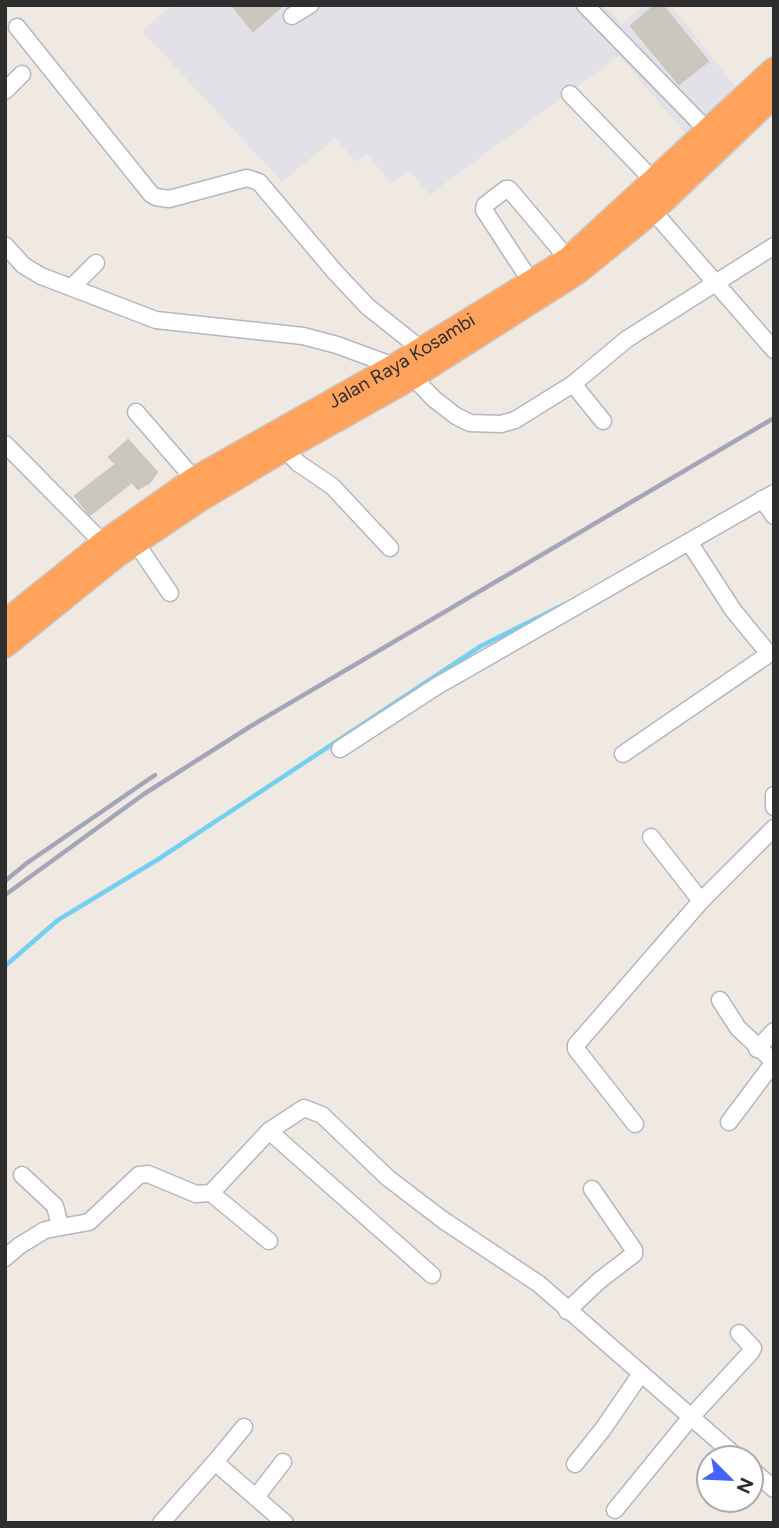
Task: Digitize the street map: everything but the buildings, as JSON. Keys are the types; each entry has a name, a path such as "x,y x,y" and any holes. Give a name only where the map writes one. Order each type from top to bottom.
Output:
{"highway":[{"name":"Jalan Raya Kosambi","path":"5,646 57,602 136,543 403,372 421,349 568,259 774,69"},
{"name":"Jalan Raya Kosambi","path":"7,616 103,543 194,479 403,372 578,272 653,211 774,96"}],"street":[{"path":"292,16 310,5"},
{"path":"585,5 708,131"},
{"path":"17,27 151,194 169,199 247,178 259,182 368,307 421,349"},
{"path":"5,91 22,74"},
{"path":"570,94 653,180"},
{"path":"531,282 484,210 485,205 506,189 509,188 568,259"},
{"path":"653,211 774,350"},
{"path":"5,245 31,271 156,320 303,336 347,348 403,372 456,416 470,423 484,425 501,425 515,420 573,384 627,339 774,246"},
{"path":"72,287 96,263"},
{"path":"573,384 603,421"},
{"path":"136,412 194,479"},
{"path":"5,444 103,543"},
{"path":"285,449 298,463 332,486 390,548"},
{"path":"340,748 437,686 768,496 774,516"},
{"path":"623,754 771,656 733,610 689,542"},
{"path":"136,543 170,593"},
{"path":"774,795 774,807"},
{"path":"635,1124 576,1049 576,1045 701,901 774,828"},
{"path":"651,837 701,901"},
{"path":"720,1000 738,1028 757,1049 772,1060 773,1065 729,1122"},
{"path":"757,1049 774,1031"},
{"path":"5,1258 33,1236 60,1226 89,1222 135,1178 144,1173 196,1194 211,1193 269,1131 304,1108 317,1112 388,1178 464,1235 539,1284 722,1444"},
{"path":"269,1131 432,1275"},
{"path":"22,1175 55,1206 60,1226"},
{"path":"567,1311 600,1280 634,1254 634,1250 592,1189"},
{"path":"211,1193 269,1241"},
{"path":"615,1510 691,1417 751,1352 751,1344 739,1333"},
{"path":"575,1464 640,1375"},
{"path":"162,1523 244,1427"},
{"path":"215,1462 285,1523"},
{"path":"256,1497 283,1462"}],"shaded area":[{"path":"172,5 604,5 622,24 644,5 671,5 738,90 687,135 619,56 429,195 411,171 391,183 367,154 356,162 335,138 282,182 142,31"}],"waterway":[{"path":"5,966 58,920 157,860 481,646 567,603"}],"railway":[{"path":"5,895 144,794 251,726 774,418"},
{"path":"5,881 155,775"}]}
